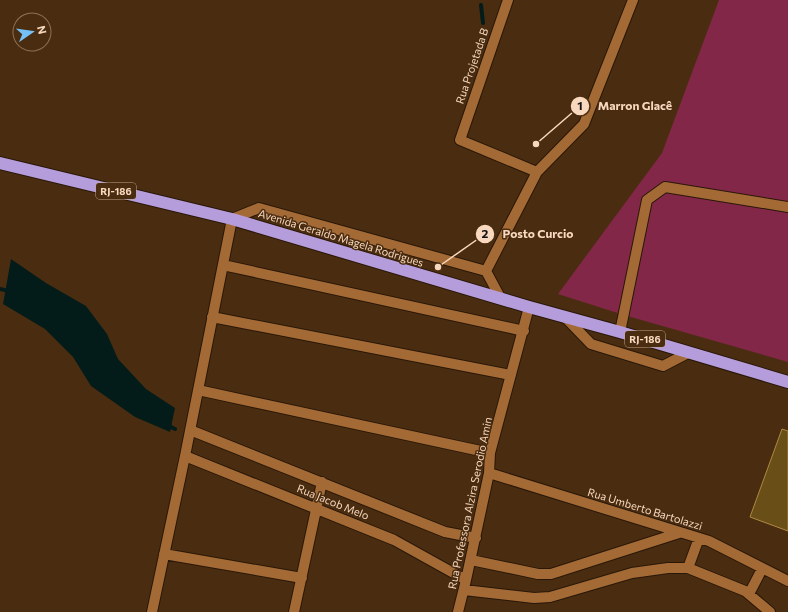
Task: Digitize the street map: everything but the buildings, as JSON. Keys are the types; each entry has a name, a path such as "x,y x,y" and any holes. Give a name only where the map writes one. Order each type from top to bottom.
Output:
{"highway":[{"name":"Avenida Geraldo Magela Rodrigues","path":"0,163 232,219 788,382"}],"street":[{"name":"Rua Projetada B","path":"508,0 460,140 537,172"},
{"path":"486,271 537,172 584,124 633,0"},
{"path":"620,332 647,200 665,186 788,207"},
{"path":"152,612 185,456 232,219 259,208 486,271 501,299"},
{"path":"223,265 524,331"},
{"name":"Rua Professora Alzira Serodio Amin","path":"458,612 476,538 489,473 490,453 530,307"},
{"path":"564,316 591,344 663,366 688,353"},
{"path":"212,317 511,375"},
{"path":"198,390 490,453"},
{"name":"Rua Jacob Melo","path":"190,430 445,532 476,538"},
{"name":"Rua Jacob Melo","path":"185,456 394,540 465,585"},
{"name":"Rua Umberto Bartolazzi","path":"489,473 679,533 709,541 788,581"},
{"path":"297,611 302,578 322,482"},
{"path":"471,560 538,574 551,574 679,533"},
{"path":"688,568 699,538"},
{"path":"164,554 302,578"},
{"path":"465,585 534,598 550,597 632,573 668,568 688,568 745,591 770,612"},
{"path":"749,594 762,569"}],"shaded area":[{"path":"719,0 788,0 788,362 624,315 558,294 662,153"}],"water":[{"path":"11,259 46,283 86,306 107,334 118,359 146,389 175,408 170,432 135,417 91,386 73,357 45,329 3,304"}],"waterway":[{"path":"481,5 483,23"},
{"path":"0,289 9,291"},
{"path":"167,425 175,429"}],"place":[{"name":"Marron Glacê","path":"536,144"},
{"name":"Posto Curcio","path":"438,267"}]}
